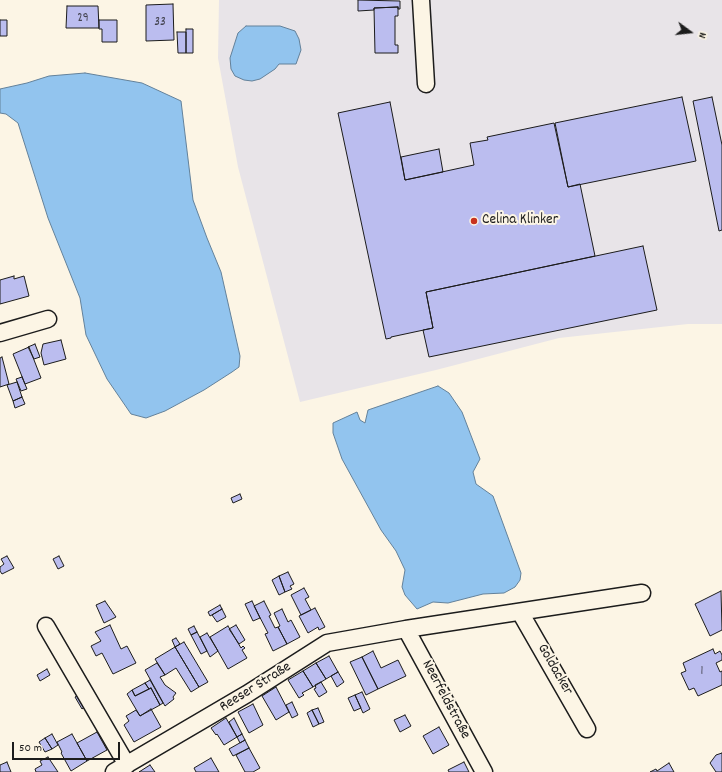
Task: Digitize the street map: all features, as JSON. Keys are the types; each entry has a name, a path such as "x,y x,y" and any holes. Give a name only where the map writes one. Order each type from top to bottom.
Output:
{"street":[{"path":"421,0 426,84"},
{"path":"0,333 48,319"},
{"path":"406,628 642,593"},
{"name":"Goldacker","path":"520,612 587,729"},
{"path":"46,626 120,768"},
{"name":"Reeser Straße","path":"120,768 247,694 327,643 406,628"},
{"name":"Neerfeldstraße","path":"406,628 484,772"}],"shaded area":[{"path":"219,0 722,0 722,324 688,324 559,338 436,370 300,402 238,167 218,58"}],"water":[{"path":"246,26 280,26 295,31 299,39 301,50 296,64 279,64 275,69 260,79 252,81 244,80 235,76 231,69 230,58 238,33"},
{"path":"85,73 142,83 181,101 193,200 221,272 240,356 239,367 232,372 204,390 165,411 146,418 131,414 107,379 86,335 80,298 48,218 18,123 6,114 0,113 0,89 49,76"},
{"path":"438,386 449,393 462,412 480,459 473,472 476,484 493,496 521,573 520,580 515,587 504,593 483,594 448,603 433,602 417,609 405,595 402,587 405,570 396,551 381,530 342,459 333,433 333,423 357,412 360,420 365,423 368,410"}],"building":[{"path":"358,0 400,1 400,9 398,9 398,7 374,8 374,10 358,11"},
{"path":"173,4 174,40 146,41 146,5"},
{"path":"67,6 98,6 99,28 66,28"},
{"path":"398,7 398,16 395,16 395,45 398,45 398,53 375,53 374,8"},
{"path":"0,20 7,20 7,36 0,36"},
{"path":"99,20 117,20 117,42 102,42 102,29 99,29"},
{"path":"186,29 193,29 193,53 186,53"},
{"path":"177,32 186,32 186,53 178,53"},
{"path":"682,97 696,161 568,187 555,123"},
{"path":"712,97 722,145 722,230 719,231 693,101"},
{"name":"Celina Klinker","path":"390,102 405,180 474,165 470,143 488,140 487,137 554,123 568,187 580,184 595,256 426,292 433,328 386,339 338,113"},
{"path":"439,149 443,172 405,180 401,157"},
{"path":"643,246 657,310 429,357 423,330 433,328 426,292"},
{"path":"14,276 14,279 24,276 29,296 0,304 0,280"},
{"path":"61,340 66,359 44,365 41,353 43,344"},
{"path":"35,344 40,357 34,359 28,347"},
{"path":"29,347 41,378 25,384 13,354"},
{"path":"2,357 9,384 0,387 0,358"},
{"path":"22,377 27,389 21,391 16,379"},
{"path":"17,382 22,397 13,401 7,385"},
{"path":"22,397 25,404 15,408 13,401"},
{"path":"240,494 242,499 233,503 231,498"},
{"path":"7,556 14,568 2,574 0,567 4,564 1,559"},
{"path":"59,556 64,566 58,569 53,559"},
{"path":"288,572 294,584 290,586 292,589 285,592 279,576"},
{"path":"279,576 285,592 279,595 272,580"},
{"path":"304,588 309,597 305,599 311,610 301,615 291,595"},
{"path":"721,591 722,630 710,636 695,604"},
{"path":"105,601 116,617 104,623 96,605"},
{"path":"252,601 260,618 253,621 245,604"},
{"path":"264,601 271,615 269,616 275,628 278,627 287,644 273,651 265,634 268,633 254,606"},
{"path":"220,605 222,609 210,616 208,612"},
{"path":"315,608 325,627 319,630 318,627 308,633 299,616"},
{"path":"222,609 226,617 217,622 212,615"},
{"path":"282,609 288,622 291,620 300,637 287,644 278,627 280,626 274,613"},
{"path":"110,625 121,649 127,646 136,663 113,674 102,653 96,656 91,646 101,641 95,632"},
{"path":"236,625 245,640 239,644 229,629"},
{"path":"194,626 197,632 191,635 188,629"},
{"path":"228,626 241,648 243,646 245,648 242,650 247,658 228,669 210,637"},
{"path":"197,632 207,651 201,654 191,635"},
{"path":"207,633 218,651 210,657 200,637"},
{"path":"176,638 180,644 175,647 172,640"},
{"path":"184,642 208,682 199,687 175,647"},
{"path":"175,647 199,687 191,692 176,668 165,675 155,659"},
{"path":"713,649 715,654 720,651 722,655 722,660 716,663 720,672 722,671 722,685 698,696 694,688 689,690 681,673 686,671 683,663"},
{"path":"373,651 381,668 398,660 406,676 378,689 362,657"},
{"path":"329,656 338,672 326,679 316,663"},
{"path":"362,657 378,689 366,695 350,662"},
{"path":"157,663 165,675 160,677 165,685 176,693 173,697 174,699 165,706 145,670"},
{"path":"316,663 326,679 313,687 303,671"},
{"path":"47,669 50,675 40,681 37,675"},
{"path":"303,671 313,687 302,693 304,695 299,698 288,680"},
{"path":"338,672 344,682 337,687 331,676"},
{"path":"150,680 163,703 160,705 151,688 149,689 145,683"},
{"path":"321,682 327,692 319,697 314,689 316,688 315,685"},
{"path":"145,683 149,689 135,696 132,690"},
{"path":"276,687 289,712 276,720 262,696"},
{"path":"151,688 160,705 140,716 127,694 132,690 135,696"},
{"path":"362,692 370,709 363,713 355,695"},
{"path":"80,694 87,705 82,709 75,697"},
{"path":"355,695 361,708 354,711 348,698"},
{"path":"292,702 298,715 292,718 286,705"},
{"path":"253,704 263,725 249,733 238,712"},
{"path":"318,708 324,722 319,724 312,710"},
{"path":"151,709 161,727 134,742 124,725 129,721 126,716 136,710 140,716"},
{"path":"312,710 319,724 313,727 307,713"},
{"path":"405,715 411,726 400,732 394,720"},
{"path":"226,718 237,737 224,745 211,728"},
{"path":"234,718 242,734 237,737 229,722"},
{"path":"439,727 449,745 433,754 423,736"},
{"path":"97,732 107,750 87,761 77,743"},
{"path":"52,734 58,745 52,749 45,738"},
{"path":"72,734 87,761 71,771 57,742"},
{"path":"242,734 245,740 240,743 237,737"},
{"path":"45,738 52,749 45,752 39,742"},
{"path":"245,740 249,748 233,756 229,749"},
{"path":"249,748 260,768 253,772 245,772 236,755"},
{"path":"722,753 722,772 716,772 710,763 716,755"},
{"path":"48,757 58,772 36,772 35,769 42,765 40,761"},
{"path":"211,758 219,772 196,772 194,768"},
{"path":"7,762 11,772 0,772 0,765"},
{"path":"464,762 469,772 449,772 448,770"},
{"path":"669,763 674,772 650,772 656,769 657,771"},
{"path":"150,765 155,772 139,772"}],"place":[{"name":"Celina Klinker","path":"474,221"}]}
